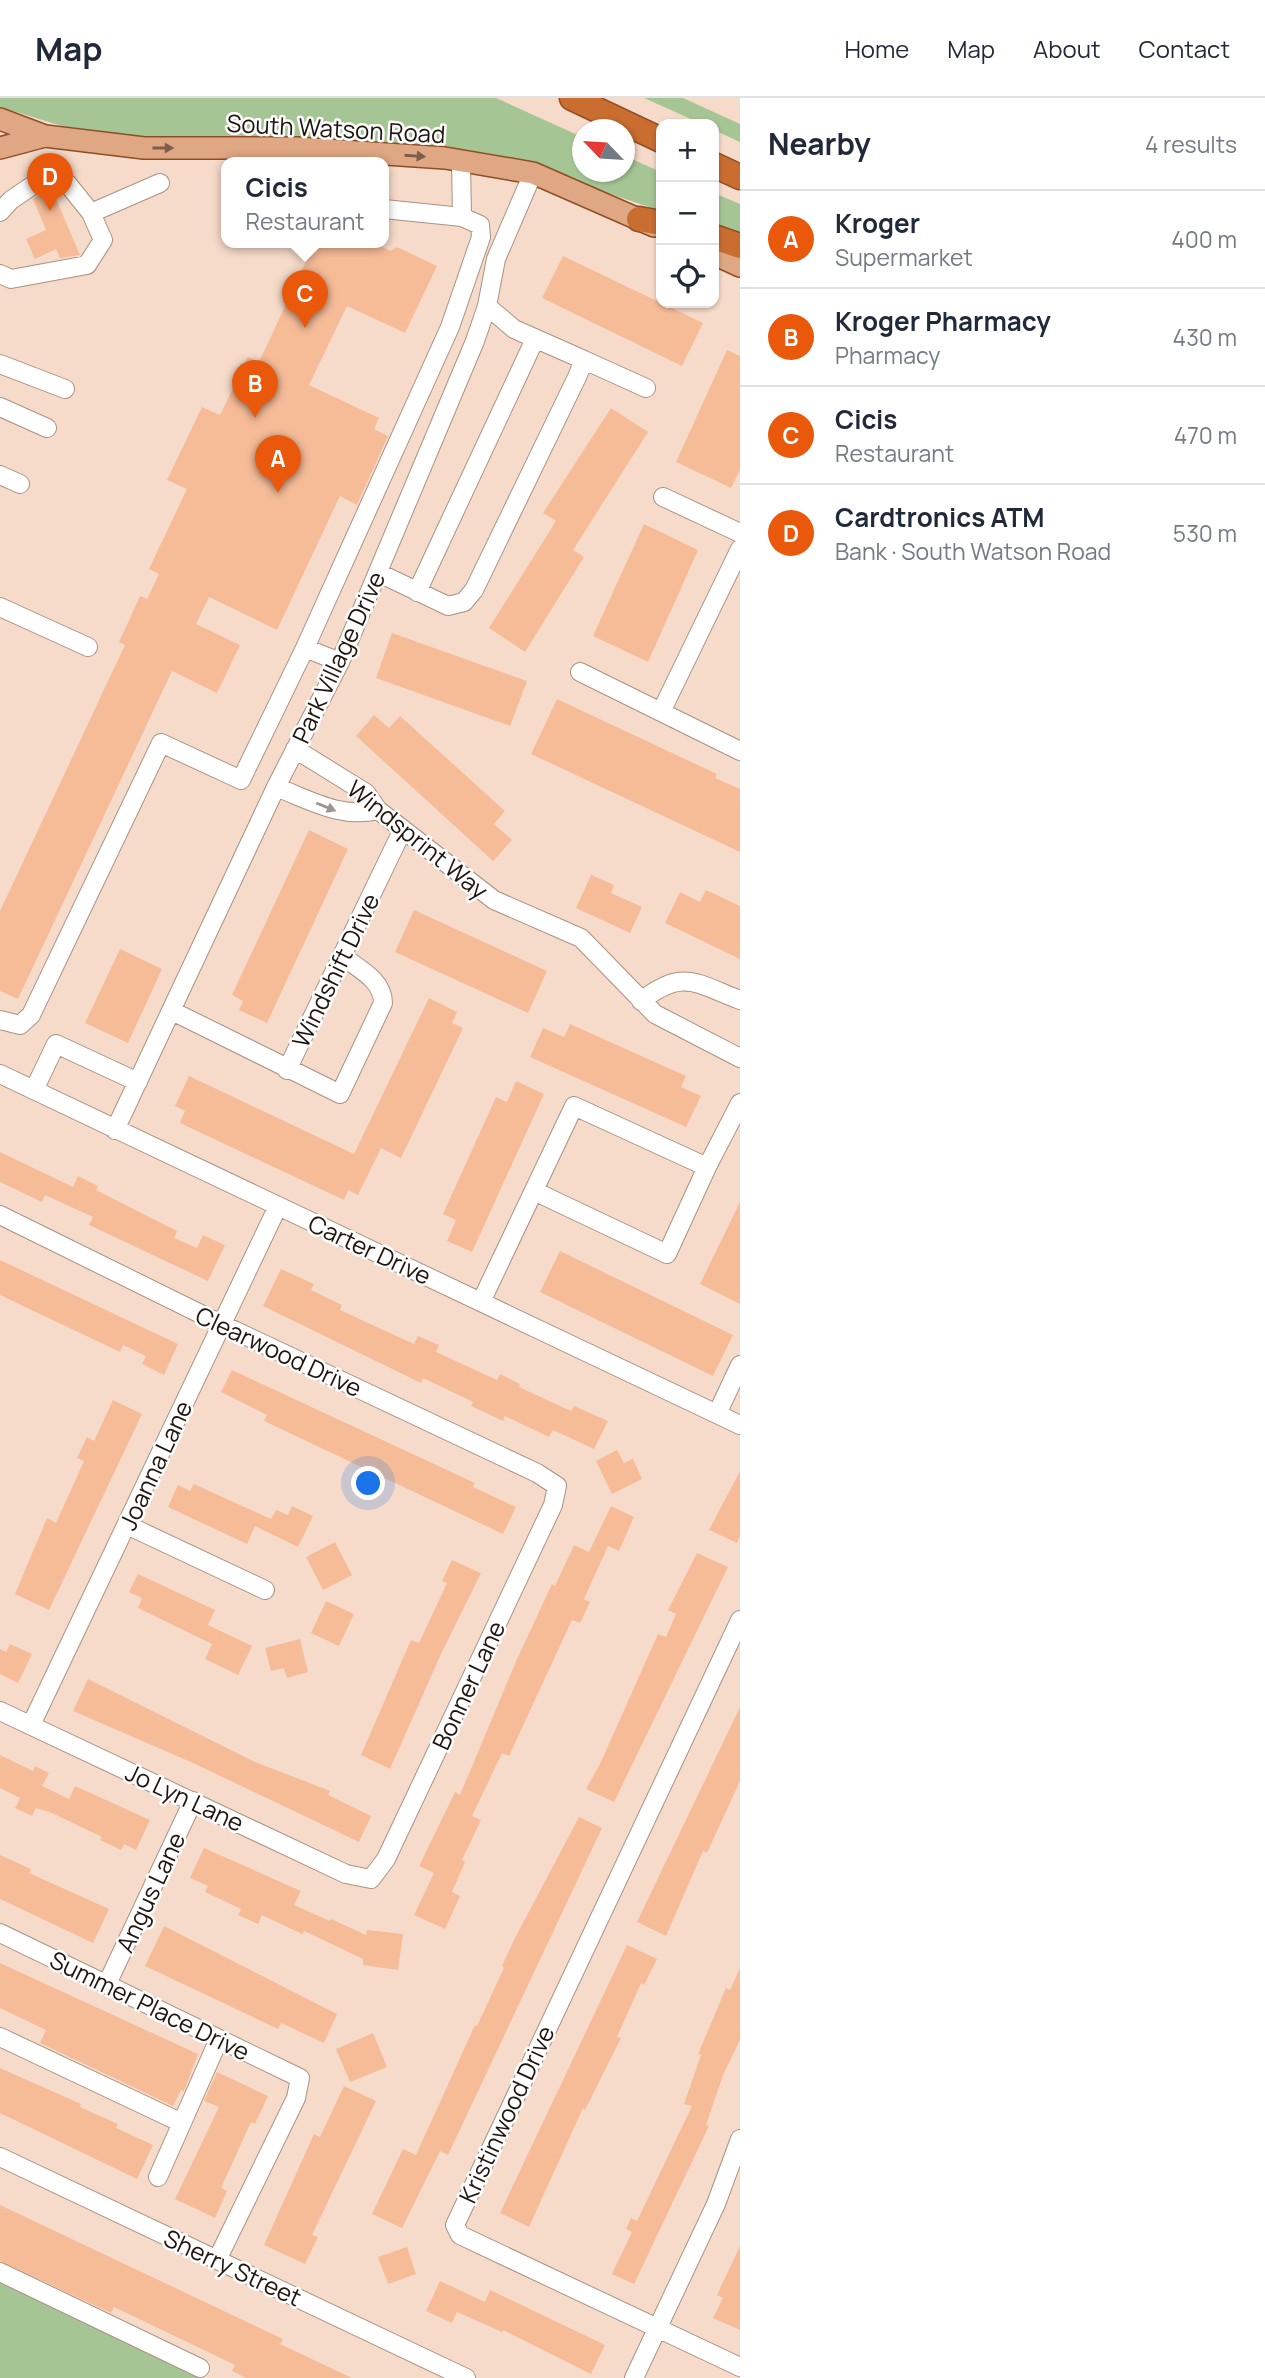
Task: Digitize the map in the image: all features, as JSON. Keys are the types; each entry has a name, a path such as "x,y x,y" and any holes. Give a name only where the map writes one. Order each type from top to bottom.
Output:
{"highway":[{"path":"572,98 656,138"},
{"path":"719,167 740,177"},
{"path":"719,239 740,246"}],"main road":[{"name":"South Watson Road","path":"0,119 46,136 144,148 356,157"},
{"path":"0,148 46,136"},
{"name":"South Watson Road","path":"389,158 461,161 533,173 654,224"},
{"path":"719,256 740,267"}],"street":[{"path":"461,161 462,217"},
{"name":"Park Village Drive","path":"115,1130 276,787 340,662 379,573 486,306 496,258 533,173"},
{"path":"0,212 42,179 67,183 91,213 103,240 87,265 11,279 0,274"},
{"path":"91,213 160,183"},
{"path":"0,1020 20,1025 31,1015 161,743 241,780 305,648 450,327 481,237 480,225 462,217 389,210"},
{"path":"486,306 514,329 646,388"},
{"path":"417,592 535,339"},
{"path":"379,573 448,606 464,602 474,590 584,360"},
{"path":"0,364 65,389"},
{"path":"0,407 47,428"},
{"path":"0,475 20,484"},
{"path":"663,497 740,533"},
{"path":"661,712 740,549"},
{"path":"0,607 88,648"},
{"path":"305,648 340,662"},
{"path":"580,672 740,751"},
{"name":"Windsprint Way","path":"295,749 366,793 377,810 494,900 581,938 617,971 654,1014 740,1058"},
{"path":"276,787 343,814 359,815 377,810"},
{"name":"Windshift Drive","path":"172,1011 287,1070 403,829"},
{"path":"287,1070 340,1094 379,1016 383,993 377,982 342,957"},
{"path":"641,1000 660,986 682,978 740,1000"},
{"path":"34,1090 56,1044 138,1082"},
{"name":"Carter Drive","path":"0,1074 740,1424"},
{"path":"534,1191 667,1254 740,1103"},
{"path":"481,1302 574,1106 707,1167"},
{"name":"Joanna Lane","path":"31,1725 278,1206"},
{"name":"Clearwood Drive","path":"0,1215 221,1324 537,1473 557,1486"},
{"path":"717,1414 740,1364"},
{"name":"Bonner Lane","path":"371,1879 386,1858 428,1770 553,1504 557,1486"},
{"path":"127,1525 265,1590"},
{"name":"Kristinwood Drive","path":"740,1619 455,2225 460,2235 740,2367"},
{"name":"Jo Lyn Lane","path":"0,1711 346,1874 371,1879"},
{"name":"Angus Lane","path":"107,1983 193,1801"},
{"name":"Summer Place Drive","path":"0,1933 300,2078 296,2098 217,2259"},
{"path":"0,2037 182,2123"},
{"path":"158,2177 219,2039"},
{"path":"634,2378 716,2204 740,2140"},
{"name":"Sherry Street","path":"0,2157 466,2378"},
{"path":"0,2272 200,2368"}],"green space":[{"path":"0,98 496,98 572,132 572,181 509,160 409,144 139,137 62,126 0,107"},
{"path":"644,98 683,98 740,124 740,142 719,132 719,119 691,119"},
{"path":"635,160 656,170 656,209 575,182 635,182"},
{"path":"719,195 740,204 740,237 719,230"},
{"path":"0,2281 203,2378 0,2378"}],"building":[{"path":"45,191 53,192 80,255 60,258 56,249 35,259 26,239 46,230 33,199"},
{"path":"397,247 437,266 405,333 347,306 309,385 379,418 374,429 388,436 357,505 340,496 277,630 209,597 196,624 240,645 217,693 172,671 18,999 0,991 0,911 125,645 119,642 140,596 147,599 159,574 149,569 187,489 167,480 202,407 220,415 248,357 259,362 312,248 384,248 390,251"},
{"path":"563,256 656,301 656,308 672,308 703,323 682,366 542,298"},
{"path":"727,350 740,356 740,470 731,488 676,462"},
{"path":"611,408 648,432 573,550 584,557 525,652 489,628 556,521 543,513"},
{"path":"644,524 698,550 648,662 593,636"},
{"path":"392,633 527,681 510,726 376,678"},
{"path":"557,699 717,774 715,778 740,789 740,852 531,754"},
{"path":"374,715 389,728 400,716 505,811 494,824 512,840 493,861 356,736"},
{"path":"309,830 348,849 267,1023 239,1010 243,1001 232,995"},
{"path":"591,875 614,885 611,893 642,907 630,933 576,908"},
{"path":"706,890 740,906 740,959 665,923 680,892 700,902"},
{"path":"414,910 547,971 528,1013 395,952"},
{"path":"120,949 162,969 128,1043 85,1023"},
{"path":"429,998 457,1012 452,1023 463,1028 401,1158 381,1148 358,1195 348,1190 344,1200 180,1123 185,1111 175,1106 189,1076 354,1154"},
{"path":"570,1024 686,1076 681,1087 701,1096 686,1127 530,1057 543,1028 564,1037"},
{"path":"516,1081 544,1094 472,1252 447,1241 456,1220 443,1214 496,1097 507,1102"},
{"path":"0,1152 73,1187 78,1176 98,1186 96,1190 177,1231 174,1238 197,1248 203,1235 225,1245 208,1281 89,1225 93,1217 45,1195 42,1202 0,1182"},
{"path":"740,1202 740,1304 700,1284"},
{"path":"560,1251 733,1335 713,1376 540,1292"},
{"path":"0,1260 178,1344 164,1375 142,1364 146,1356 123,1345 120,1352 0,1295"},
{"path":"281,1269 314,1284 311,1290 342,1305 340,1310 414,1344 418,1336 439,1345 436,1352 497,1380 500,1374 520,1384 519,1387 571,1411 574,1406 608,1421 594,1449 553,1430 549,1437 505,1416 503,1421 471,1406 473,1402 423,1378 421,1383 263,1306"},
{"path":"232,1370 475,1483 473,1487 516,1507 503,1534 264,1421 267,1415 221,1392"},
{"path":"113,1400 142,1414 49,1610 15,1594 47,1518 56,1523 84,1461 77,1458 87,1437 94,1441"},
{"path":"617,1450 624,1463 633,1459 642,1479 612,1494 596,1461"},
{"path":"740,1471 740,1536 737,1543 709,1530"},
{"path":"194,1484 271,1519 276,1510 288,1515 292,1506 313,1516 298,1547 255,1526 247,1544 168,1507 178,1485 190,1491"},
{"path":"611,1506 634,1517 619,1551 608,1546 584,1599 590,1602 580,1623 572,1620 509,1756 502,1753 472,1816 481,1820 462,1860 465,1862 452,1892 460,1896 445,1929 414,1915 434,1873 419,1866 455,1792 460,1795 517,1659 552,1584 555,1586 574,1545 589,1552"},
{"path":"335,1542 352,1575 323,1590 306,1557"},
{"path":"697,1553 728,1567 614,1802 586,1789 600,1764 658,1634 666,1637 676,1614 668,1610"},
{"path":"452,1560 481,1573 441,1654 390,1769 361,1755 411,1640 419,1643 447,1583 442,1581"},
{"path":"138,1574 215,1610 208,1625 252,1646 238,1675 205,1659 212,1644 138,1608 142,1598 129,1592"},
{"path":"326,1601 354,1614 339,1646 311,1633"},
{"path":"300,1639 308,1672 287,1678 284,1668 271,1671 265,1648"},
{"path":"10,1644 32,1654 18,1683 0,1674 0,1649 6,1652"},
{"path":"88,1679 253,1761 330,1791 328,1795 371,1816 359,1842 193,1763 73,1711"},
{"path":"740,1707 740,1781 707,1853 703,1851 666,1936 637,1922"},
{"path":"0,1755 33,1771 35,1766 49,1773 42,1786 69,1799 75,1786 150,1820 136,1850 124,1844 121,1850 100,1840 102,1837 52,1813 36,1808 32,1816 15,1808 20,1798 0,1788"},
{"path":"579,1817 602,1828 448,2155 440,2151 402,2228 372,2214 403,2149 416,2155 504,1968 502,1966 515,1938"},
{"path":"204,1848 301,1891 294,1905 330,1921 331,1919 366,1935 367,1930 403,1934 398,1970 363,1965 363,1959 304,1931 302,1934 262,1915 258,1924 238,1915 241,1909 205,1892 208,1886 190,1878"},
{"path":"0,1855 31,1869 29,1873 109,1909 93,1943 0,1899"},
{"path":"164,1926 337,2014 324,2043 281,2023 278,2029 145,1966"},
{"path":"627,1945 657,1959 644,1985 641,1983 617,2037 621,2038 585,2110 583,2108 529,2227 500,2213"},
{"path":"0,1963 198,2054 184,2091 181,2090 173,2106 40,2043 46,2030 0,2008"},
{"path":"740,1968 740,2040 723,2075 706,2125 709,2126 634,2284 612,2274 632,2232 626,2229 631,2218 637,2221 692,2106 684,2104 701,2055 698,2054 726,1988 730,1990"},
{"path":"373,2033 387,2067 350,2082 336,2049"},
{"path":"0,2068 81,2104 80,2107 118,2124 116,2128 153,2145 137,2179 0,2113"},
{"path":"217,2072 268,2096 255,2124 251,2122 221,2188 227,2191 215,2218 175,2199 219,2107 204,2101"},
{"path":"344,2086 376,2101 312,2235 318,2237 305,2264 264,2245 314,2134 320,2137"},
{"path":"0,2205 283,2339 280,2344 352,2378 246,2378 232,2371 235,2365 114,2307 111,2313 0,2261"},
{"path":"740,2246 740,2330 713,2318 723,2298 717,2295"},
{"path":"407,2247 416,2274 388,2284 378,2257"},
{"path":"440,2281 485,2302 490,2290 605,2345 591,2374 503,2330 502,2332 457,2312 452,2323 426,2311"}],"place":[{"name":"Cardtronics ATM","path":"50,211"},
{"name":"Cicis","path":"305,328"},
{"name":"Kroger Pharmacy","path":"255,418"},
{"name":"Kroger","path":"278,493"}]}
